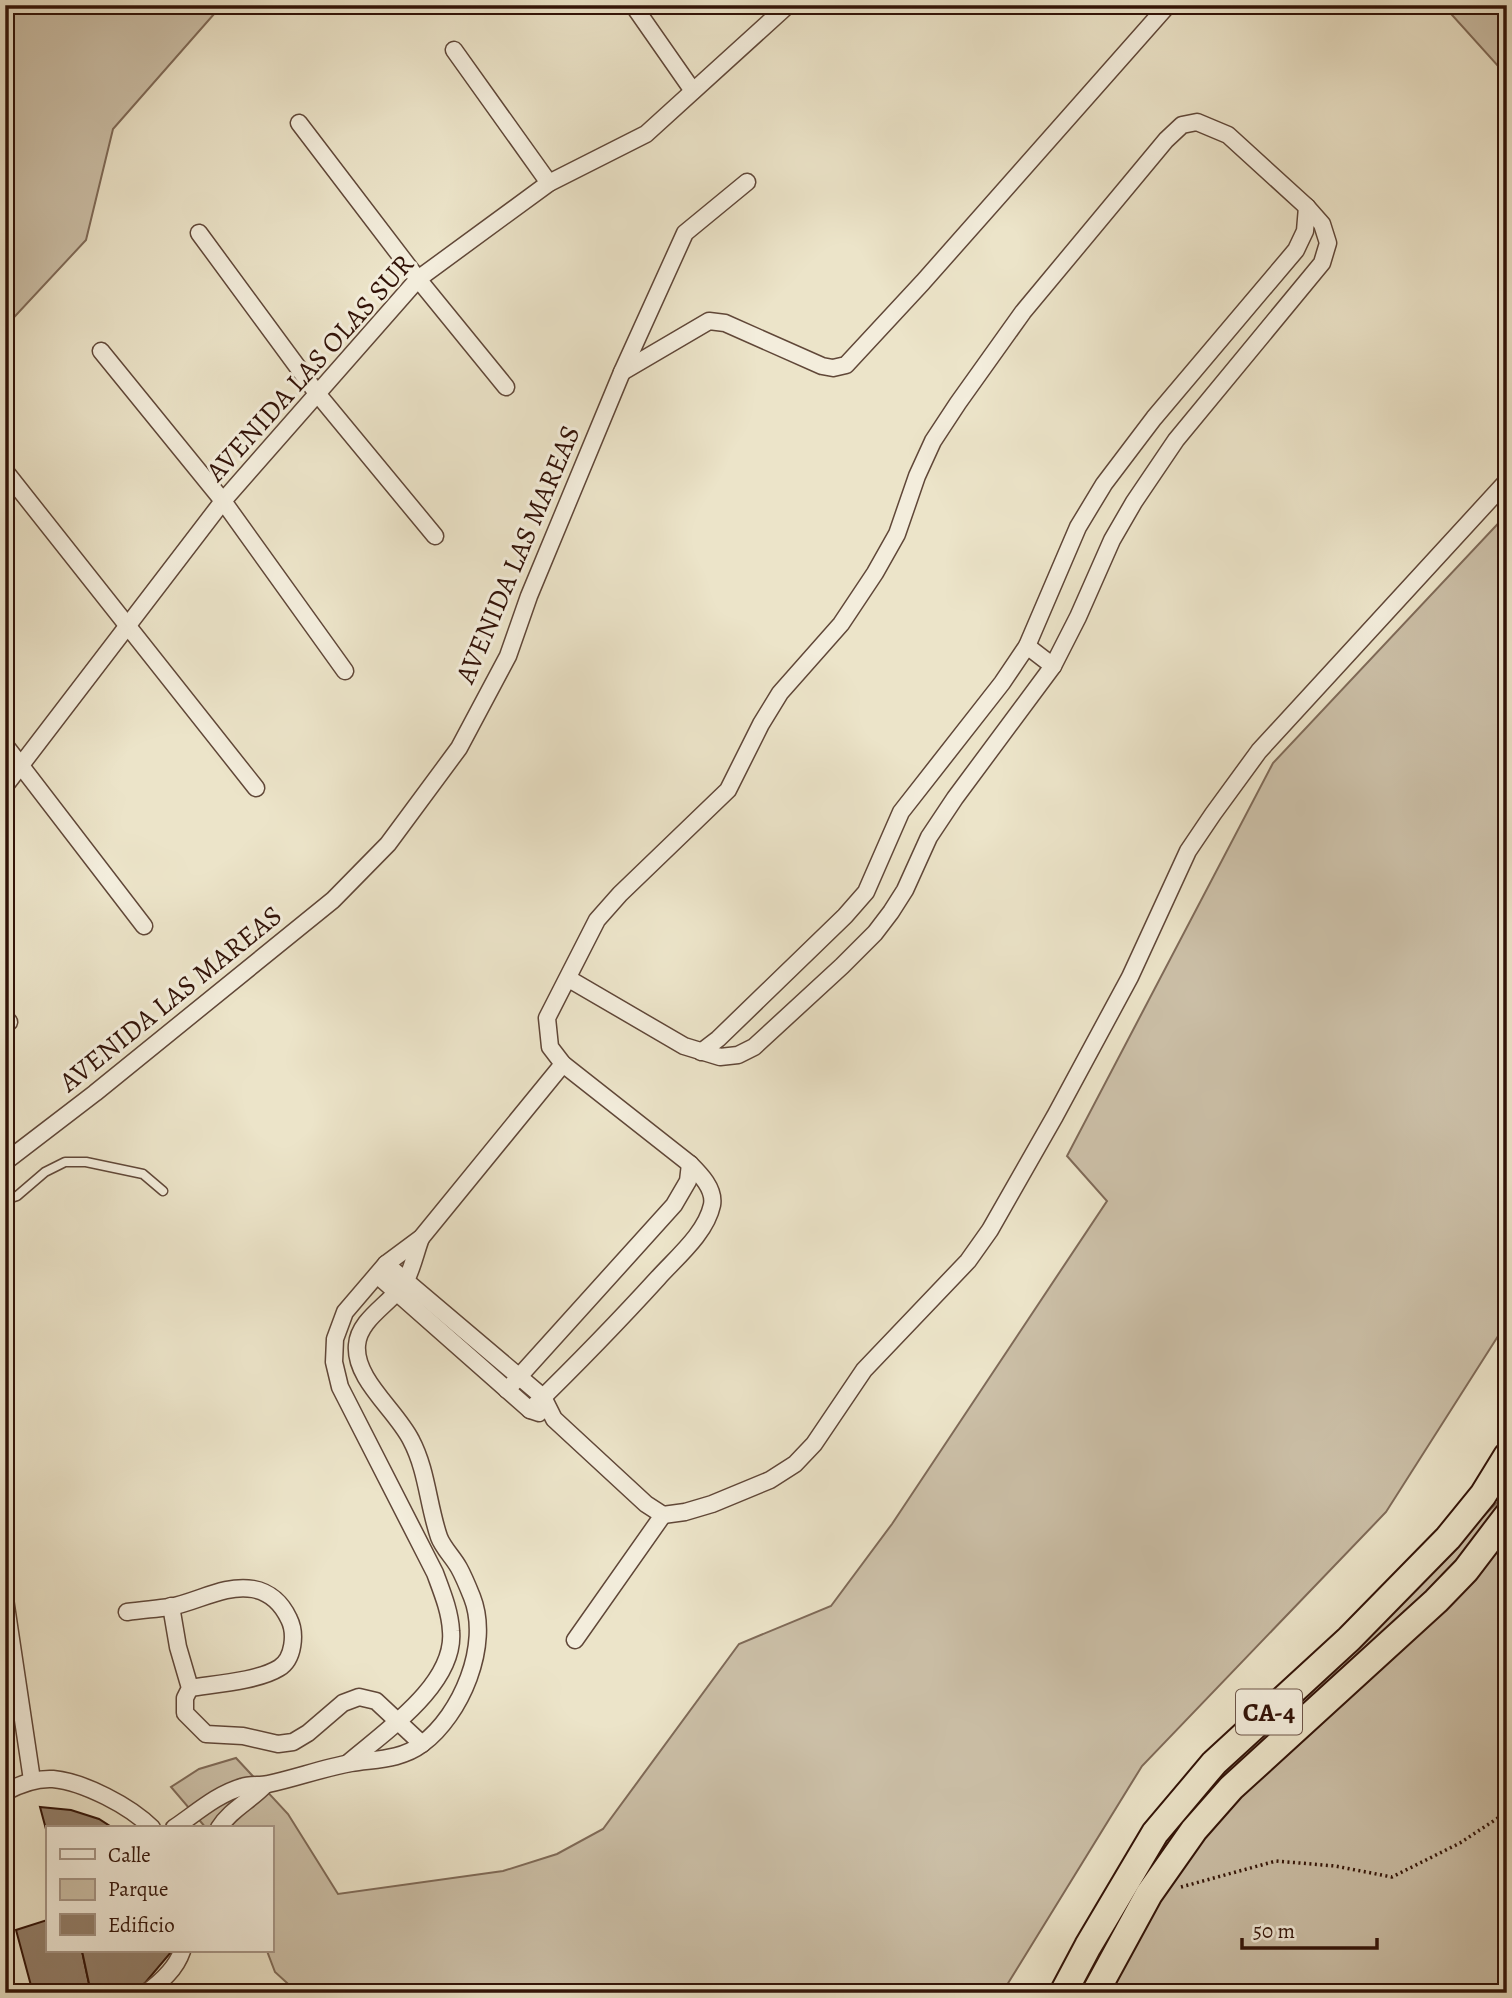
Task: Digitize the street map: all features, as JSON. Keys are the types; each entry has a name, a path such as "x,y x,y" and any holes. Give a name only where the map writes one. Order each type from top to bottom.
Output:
{"highway":[{"name":"CA-4","path":"1063,1993 1155,1833 1214,1763 1349,1639 1448,1538 1483,1495 1507,1456"},
{"name":"CA-4","path":"1096,1993 1149,1894 1194,1830 1231,1788 1436,1601 1466,1570 1507,1516"}],"street":[{"path":"633,5 693,91"},
{"name":"AVENIDA LAS OLAS SUR","path":"5,786 223,501 418,279 549,183 646,134 788,5"},
{"path":"622,372 709,321 725,323 822,366 833,368 846,365 1168,5"},
{"path":"454,50 549,183"},
{"path":"530,1410 690,1244 707,1219 713,1202 706,1181 690,1164 564,1064 550,1047 547,1018 597,920 620,894 728,790 761,724 780,694 841,624 875,573 897,534 917,476 933,441 1024,312 1166,139 1182,125 1197,122 1228,135 1322,224 1328,243 1322,263 1176,440 1148,481 1112,540 1054,666 955,798 929,837 905,890 875,933 754,1047 738,1055 720,1057 684,1046 569,979"},
{"path":"299,123 418,279 506,387"},
{"name":"AVENIDA LAS MAREAS","path":"5,1162 333,900 388,844 459,748 509,656 529,596 622,372 685,233 747,182"},
{"path":"701,1052 718,1039 845,916 866,892 901,812 1002,683 1027,646 1078,527 1104,484 1163,408 1296,250 1306,231 1307,207"},
{"path":"199,233 316,392 435,536"},
{"path":"101,351 223,501 345,671"},
{"path":"5,471 256,788"},
{"path":"381,1269 520,1376 543,1397 554,1419 646,1504 663,1515 685,1512 712,1503 770,1480 795,1464 814,1444 864,1370 968,1261 990,1230 1130,976 1188,851 1213,814 1259,751 1507,481"},
{"path":"1027,646 1054,666"},
{"path":"5,745 144,926"},
{"path":"348,1763 413,1706 436,1680 447,1660 452,1633 447,1606 435,1573 340,1387 334,1362 335,1339 345,1312 381,1269 421,1238 564,1064"},
{"path":"507,1390 674,1205 688,1181 690,1164"},
{"path":"177,1826 218,1798 243,1786 265,1785 348,1763 402,1755 422,1744 441,1724 461,1696 472,1671 477,1637 474,1601 459,1567 440,1541 424,1473 412,1440 390,1406 368,1382 358,1362 357,1343 365,1324 402,1285 421,1238"},
{"path":"402,1285 507,1390 530,1410 554,1419"},
{"path":"575,1640 663,1515"},
{"path":"127,1612 171,1606 241,1588 257,1590 272,1597 284,1609 292,1624 293,1641 288,1657 281,1667 262,1674 190,1688"},
{"path":"5,1599 32,1780"},
{"path":"171,1606 178,1647 190,1688 185,1698 185,1713 206,1734 243,1736 278,1744 293,1742 308,1733 342,1703 359,1697 376,1701 422,1744"},
{"path":"5,1792 32,1780 55,1779 117,1802 149,1826"},
{"path":"220,1826 226,1816 251,1799 265,1785"},
{"path":"146,1993 163,1980 182,1952"}],"lane":[{"path":"5,1200 17,1196 44,1172 65,1162 86,1163 143,1174 163,1191"}],"path":[{"path":"1149,1894 1171,1891 1276,1861 1335,1866 1392,1877 1461,1843 1507,1812"}],"green space":[{"path":"5,5 222,5 113,129 86,240 5,327"},
{"path":"1443,5 1507,5 1507,76"},
{"path":"1507,514 1507,1322 1386,1512 1142,1766 1002,1993 298,1993 275,1972 267,1952 273,1952 273,1826 204,1826 171,1787 199,1769 236,1758 288,1814 338,1894 503,1871 557,1854 603,1829 739,1644 831,1606 892,1524 1107,1201 1067,1156 1273,763"},
{"path":"1507,1488 1507,1993 1083,1993 1200,1798 1286,1707 1500,1500"}],"building":[{"path":"40,1807 71,1810 99,1819 110,1826 46,1826 46,1829"},
{"path":"46,1920 46,1952 82,1952 91,1993 33,1993 16,1930"},
{"path":"82,1952 171,1952 145,1983 127,1993 91,1993"}]}
